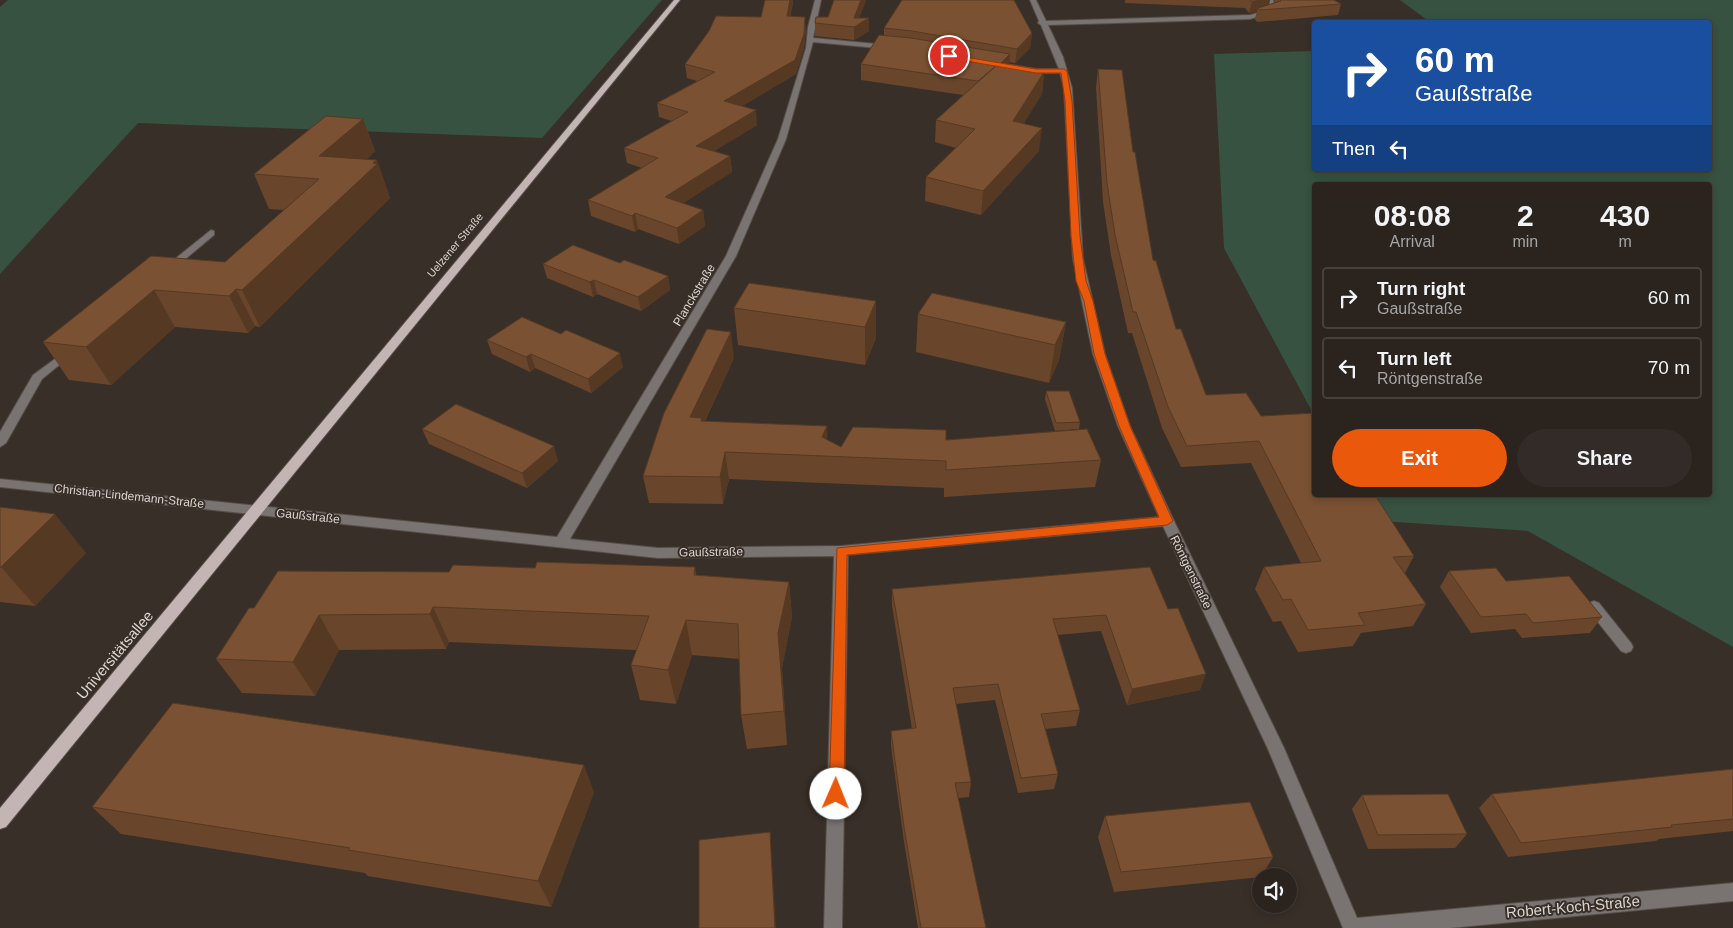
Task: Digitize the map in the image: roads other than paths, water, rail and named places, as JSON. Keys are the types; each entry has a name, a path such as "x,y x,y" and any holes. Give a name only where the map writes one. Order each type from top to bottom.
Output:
{"main road":[{"name":"Uelzener Straße","path":"257,511 446,276 677,0"},
{"name":"Universitätsallee","path":"0,821 257,511"}],"street":[{"name":"Planckstraße","path":"560,544 731,256 782,139 810,40 811,27 818,0"},
{"name":"Röntgenstraße","path":"1033,0 1064,71 1069,107 1075,236 1081,281 1088,301 1100,354 1124,426 1167,521 1276,748 1352,928"},
{"path":"1042,22 1262,16 1274,10 1270,0"},
{"path":"810,40 893,47"},
{"path":"988,63 1036,71 1064,71"},
{"path":"160,276 212,233"},
{"path":"0,443 38,377 80,342"},
{"name":"Christian-Lindemann-Straße","path":"0,483 257,511"},
{"name":"Gaußstraße","path":"257,511 658,553 841,551 1167,521"},
{"path":"833,928 841,551"},
{"path":"1594,607 1626,647"},
{"name":"Robert-Koch-Straße","path":"1352,928 1733,892"}]}
